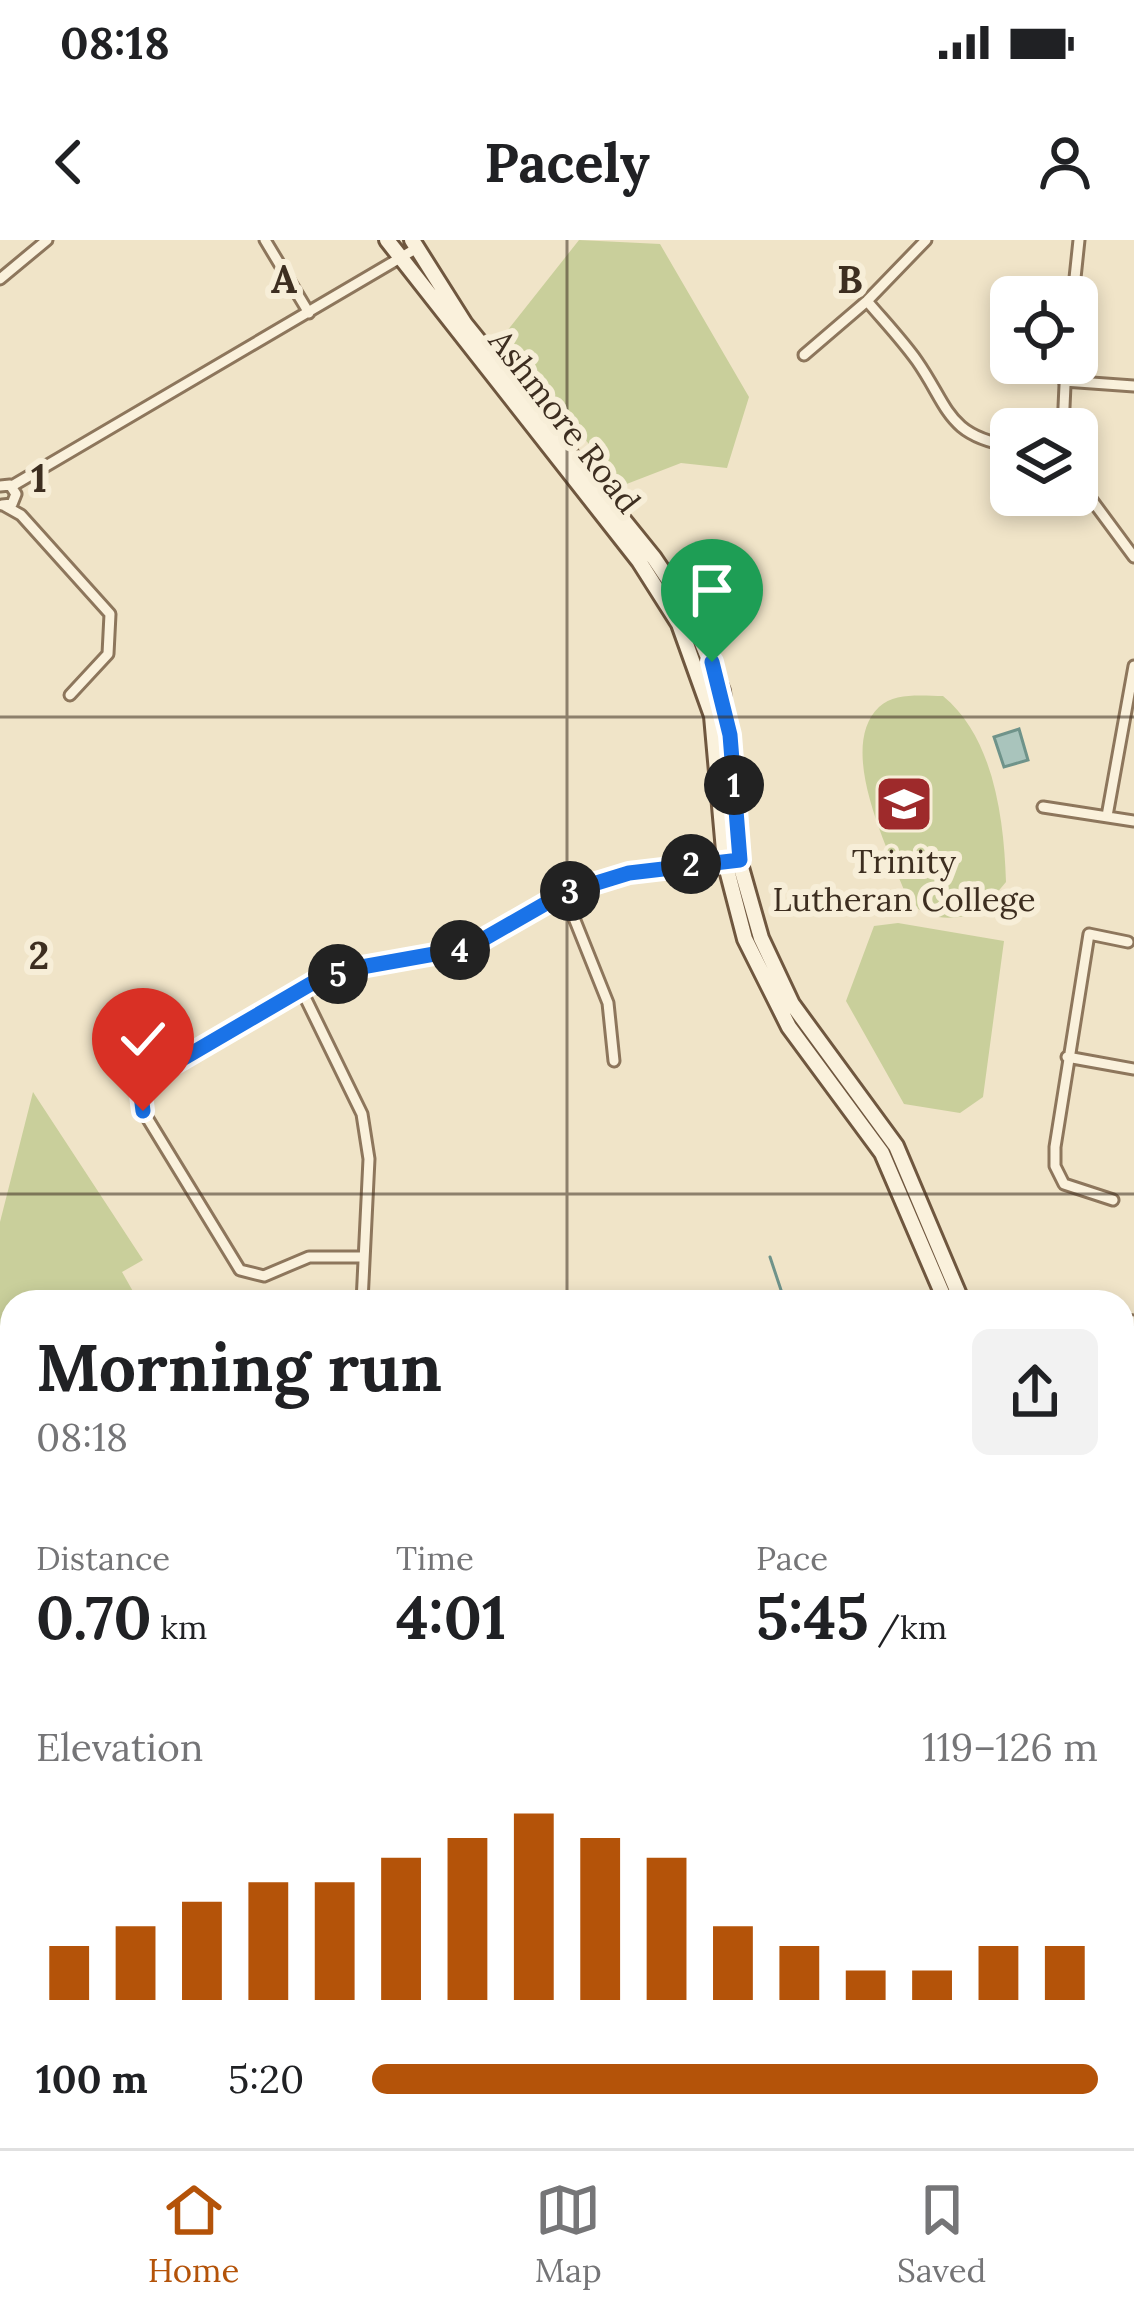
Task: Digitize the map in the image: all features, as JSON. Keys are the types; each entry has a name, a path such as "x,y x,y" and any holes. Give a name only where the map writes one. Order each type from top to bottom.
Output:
{"main road":[{"name":"Ashmore Road","path":"387,240 647,572 680,624 712,716 732,861 754,920 781,984 896,1146 957,1290"},
{"name":"Ashmore Road","path":"414,244 466,324 654,558 687,607 717,677 727,716 736,912 761,979 800,1042 873,1137 941,1290"}],"street":[{"path":"0,280 46,240"},
{"path":"266,240 309,313"},
{"path":"805,355 926,240"},
{"path":"1075,276 1079,240"},
{"path":"70,695 107,654 112,618 100,597 21,515 2,505 9,488 27,482 399,259 414,244"},
{"path":"867,301 914,356 953,421 975,437 990,441"},
{"path":"1098,383 1134,386"},
{"path":"9,488 21,515"},
{"path":"1098,508 1134,557"},
{"path":"1108,816 1134,666"},
{"path":"1043,807 1134,821"},
{"path":"364,1257 309,1257 264,1276 240,1270 143,1111 141,1095 148,1079 301,989 356,968 468,948 564,893 629,873 732,861"},
{"path":"564,893 608,1003 614,1061"},
{"path":"1113,1200 1064,1184 1055,1166 1067,1057 1089,934 1128,942"},
{"path":"301,989 362,1114 369,1159 363,1290"},
{"path":"1067,1057 1134,1069"}],"green space":[{"path":"579,240 660,244 749,397 727,468 681,463 624,485 500,340"},
{"path":"943,696 960,713 985,757 999,807 1006,882 979,914 950,918 926,913 909,902 871,803 863,749 867,726 886,702"},
{"path":"898,923 1004,941 983,1097 960,1113 904,1104 846,1001 874,926"},
{"path":"33,1092 143,1260 122,1272 132,1290 0,1290 0,1222"}],"water":[{"path":"1019,729 1028,760 1004,767 994,737"}],"waterway":[{"path":"770,1257 781,1290"}],"place":[{"name":"Trinity Lutheran College","path":"904,804"}],"route":[{"path":"143,1111 141,1095 148,1079 314,982 356,968 468,948 583,886 675,865 740,860 730,735 712,662"}]}
